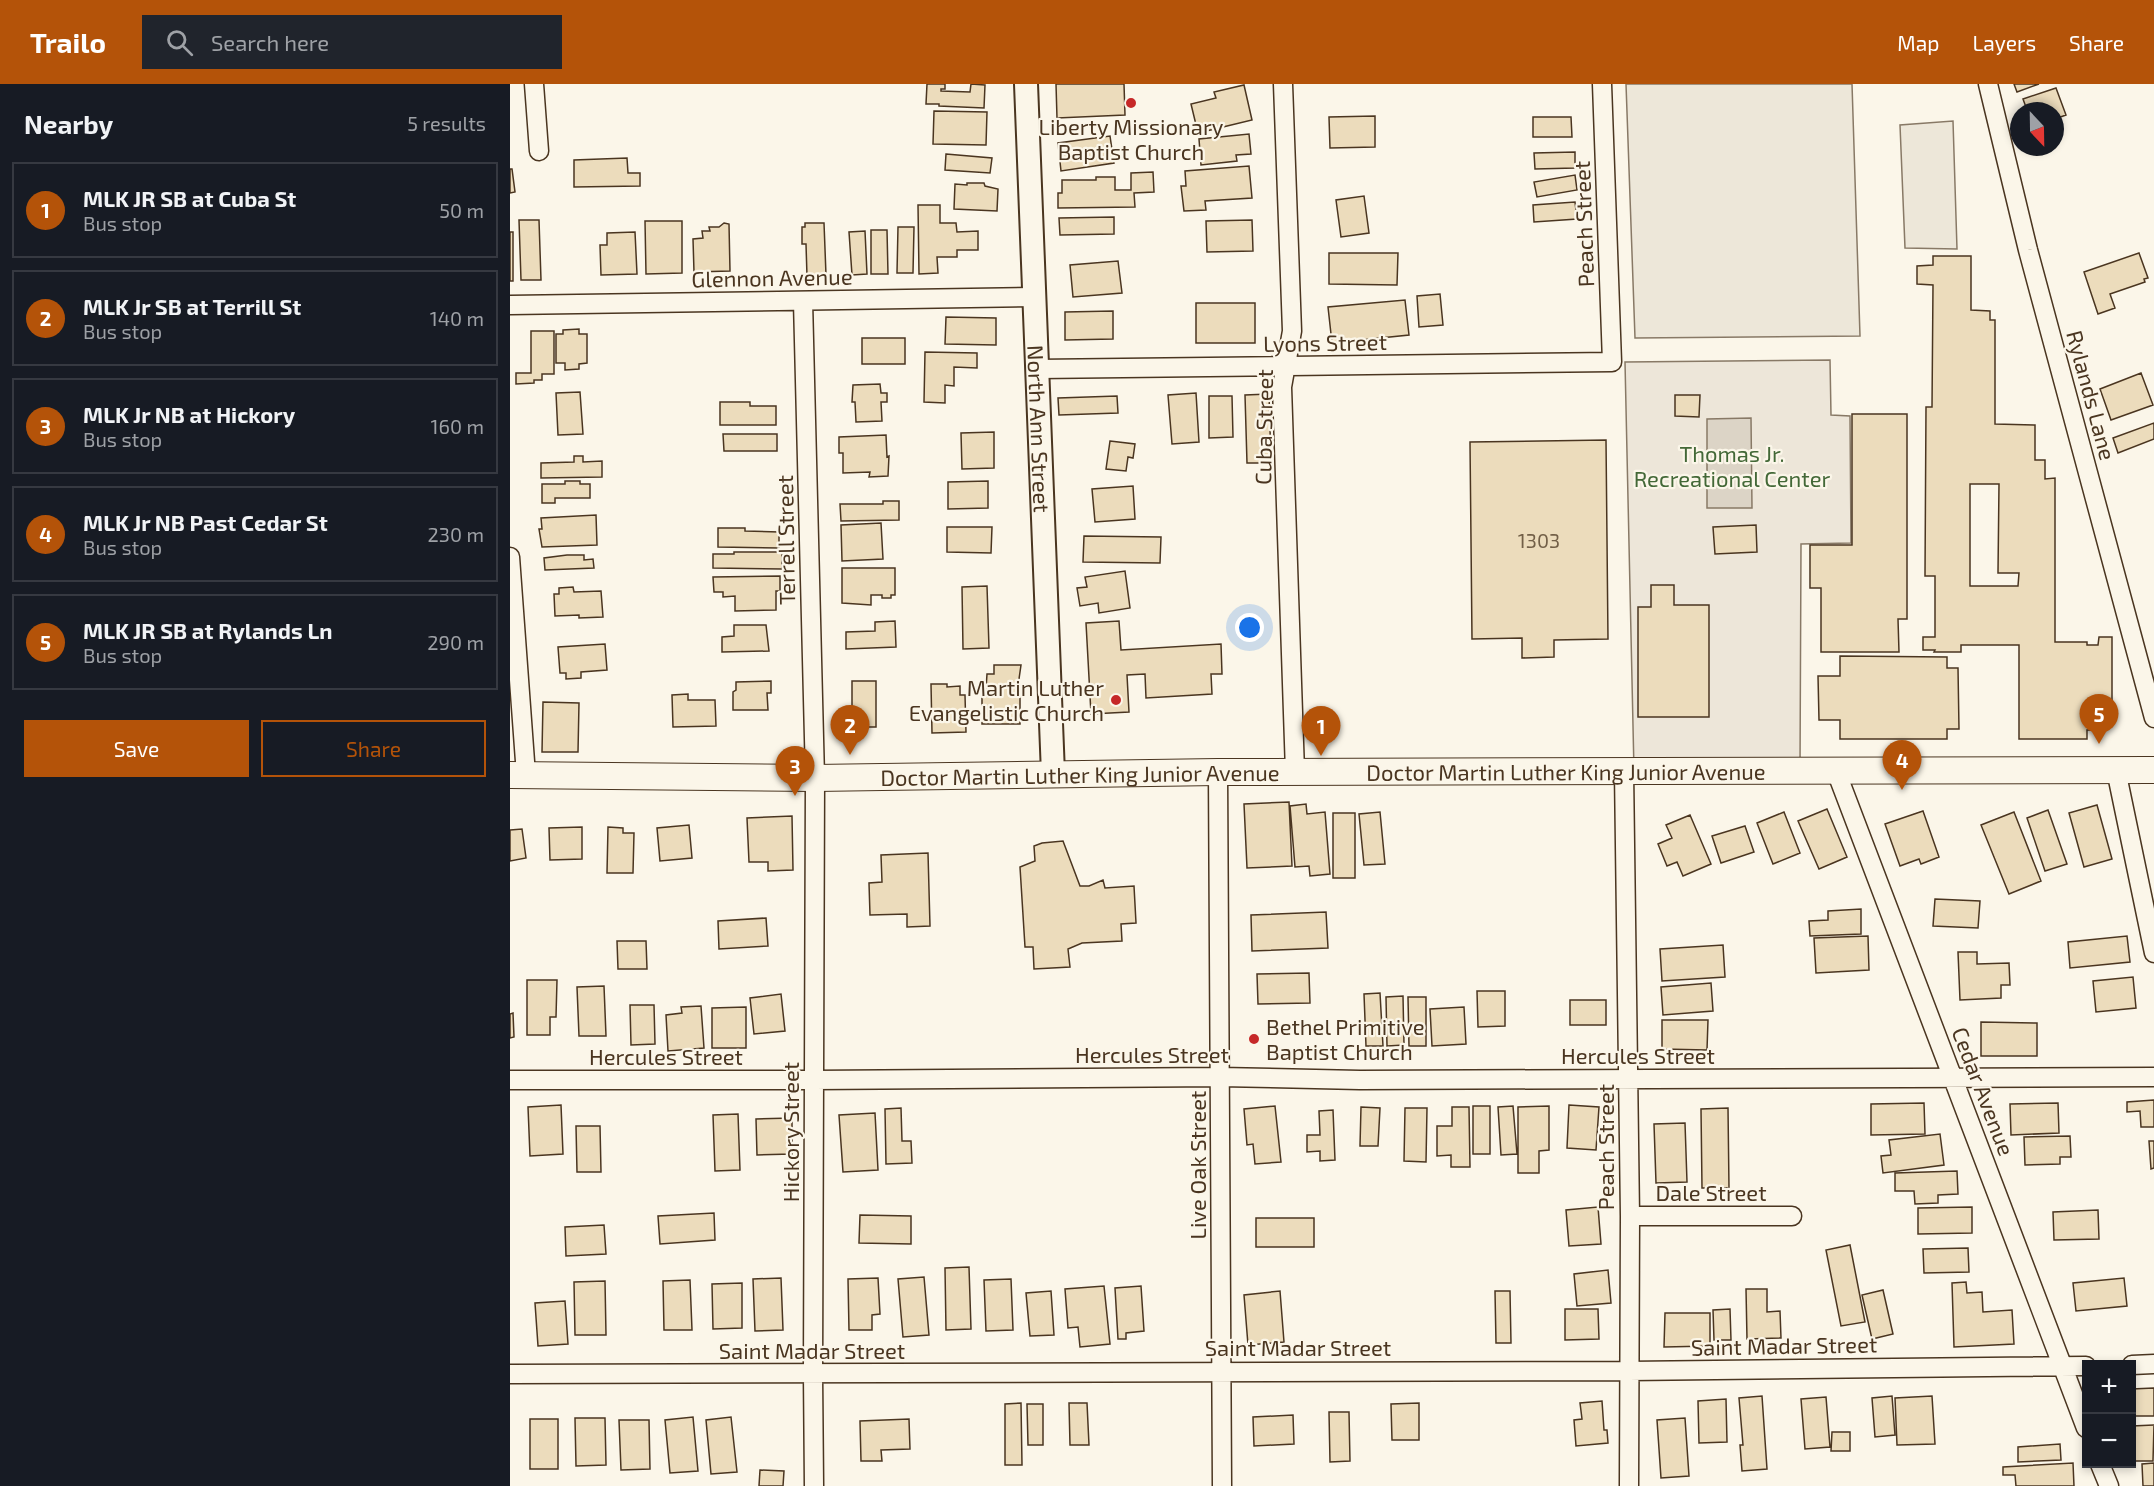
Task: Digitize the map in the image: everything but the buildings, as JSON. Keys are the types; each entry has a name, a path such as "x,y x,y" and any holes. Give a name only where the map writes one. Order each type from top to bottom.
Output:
{"main road":[{"name":"Doctor Martin Luther King Junior Avenue","path":"518,775 815,778 1218,772 2154,770"}],"street":[{"path":"534,84 539,151"},
{"name":"North Ann Street","path":"1026,84 1053,774"},
{"name":"Cuba Street","path":"1283,84 1292,331 1282,387 1295,772"},
{"name":"Peach Street","path":"1602,84 1612,362"},
{"name":"Rylands Lane","path":"1988,84 2028,249 2154,718"},
{"name":"Glennon Avenue","path":"510,305 1035,297"},
{"name":"Terrell Street","path":"803,301 815,778"},
{"name":"Lyons Street","path":"1038,369 1612,362"},
{"path":"510,557 518,775"},
{"path":"2116,770 2154,953"},
{"name":"Peach Street","path":"1624,771 1630,1216 1629,1486"},
{"name":"Cedar Avenue","path":"1836,771 2082,1418"},
{"name":"Live Oak Street","path":"1218,772 1222,1486"},
{"name":"Hickory Street","path":"814,1486 815,778"},
{"name":"Hercules Street","path":"510,1080 2154,1077"},
{"name":"Dale Street","path":"1630,1216 1792,1216"},
{"path":"2136,1365 2154,1364"},
{"name":"Saint Madar Street","path":"510,1374 1629,1371 2082,1366"},
{"path":"2102,1468 2109,1486"}],"green space":[{"name":"Thomas Jr. Recreational Center","path":"1830,360 1831,415 1850,416 1851,543 1801,544 1800,771 1634,771 1625,362"}],"shaded area":[{"path":"1626,84 1852,84 1860,336 1635,338"},
{"path":"1953,121 1957,249 1905,248 1900,125"},
{"path":"1751,418 1752,508 1707,508 1707,419"}],"place":[{"name":"Liberty Missionary Baptist Church","path":"1131,103"},
{"name":"Martin Luther Evangelistic Church","path":"1116,700"},
{"name":"MLK JR SB at Rylands Ln","path":"2099,744"},
{"name":"MLK Jr SB at Terrill St","path":"850,755"},
{"name":"MLK JR SB at Cuba St","path":"1321,756"},
{"name":"MLK Jr NB Past Cedar St","path":"1902,790"},
{"name":"MLK Jr NB at Hickory","path":"795,796"},
{"name":"Bethel Primitive Baptist Church","path":"1254,1039"}]}
